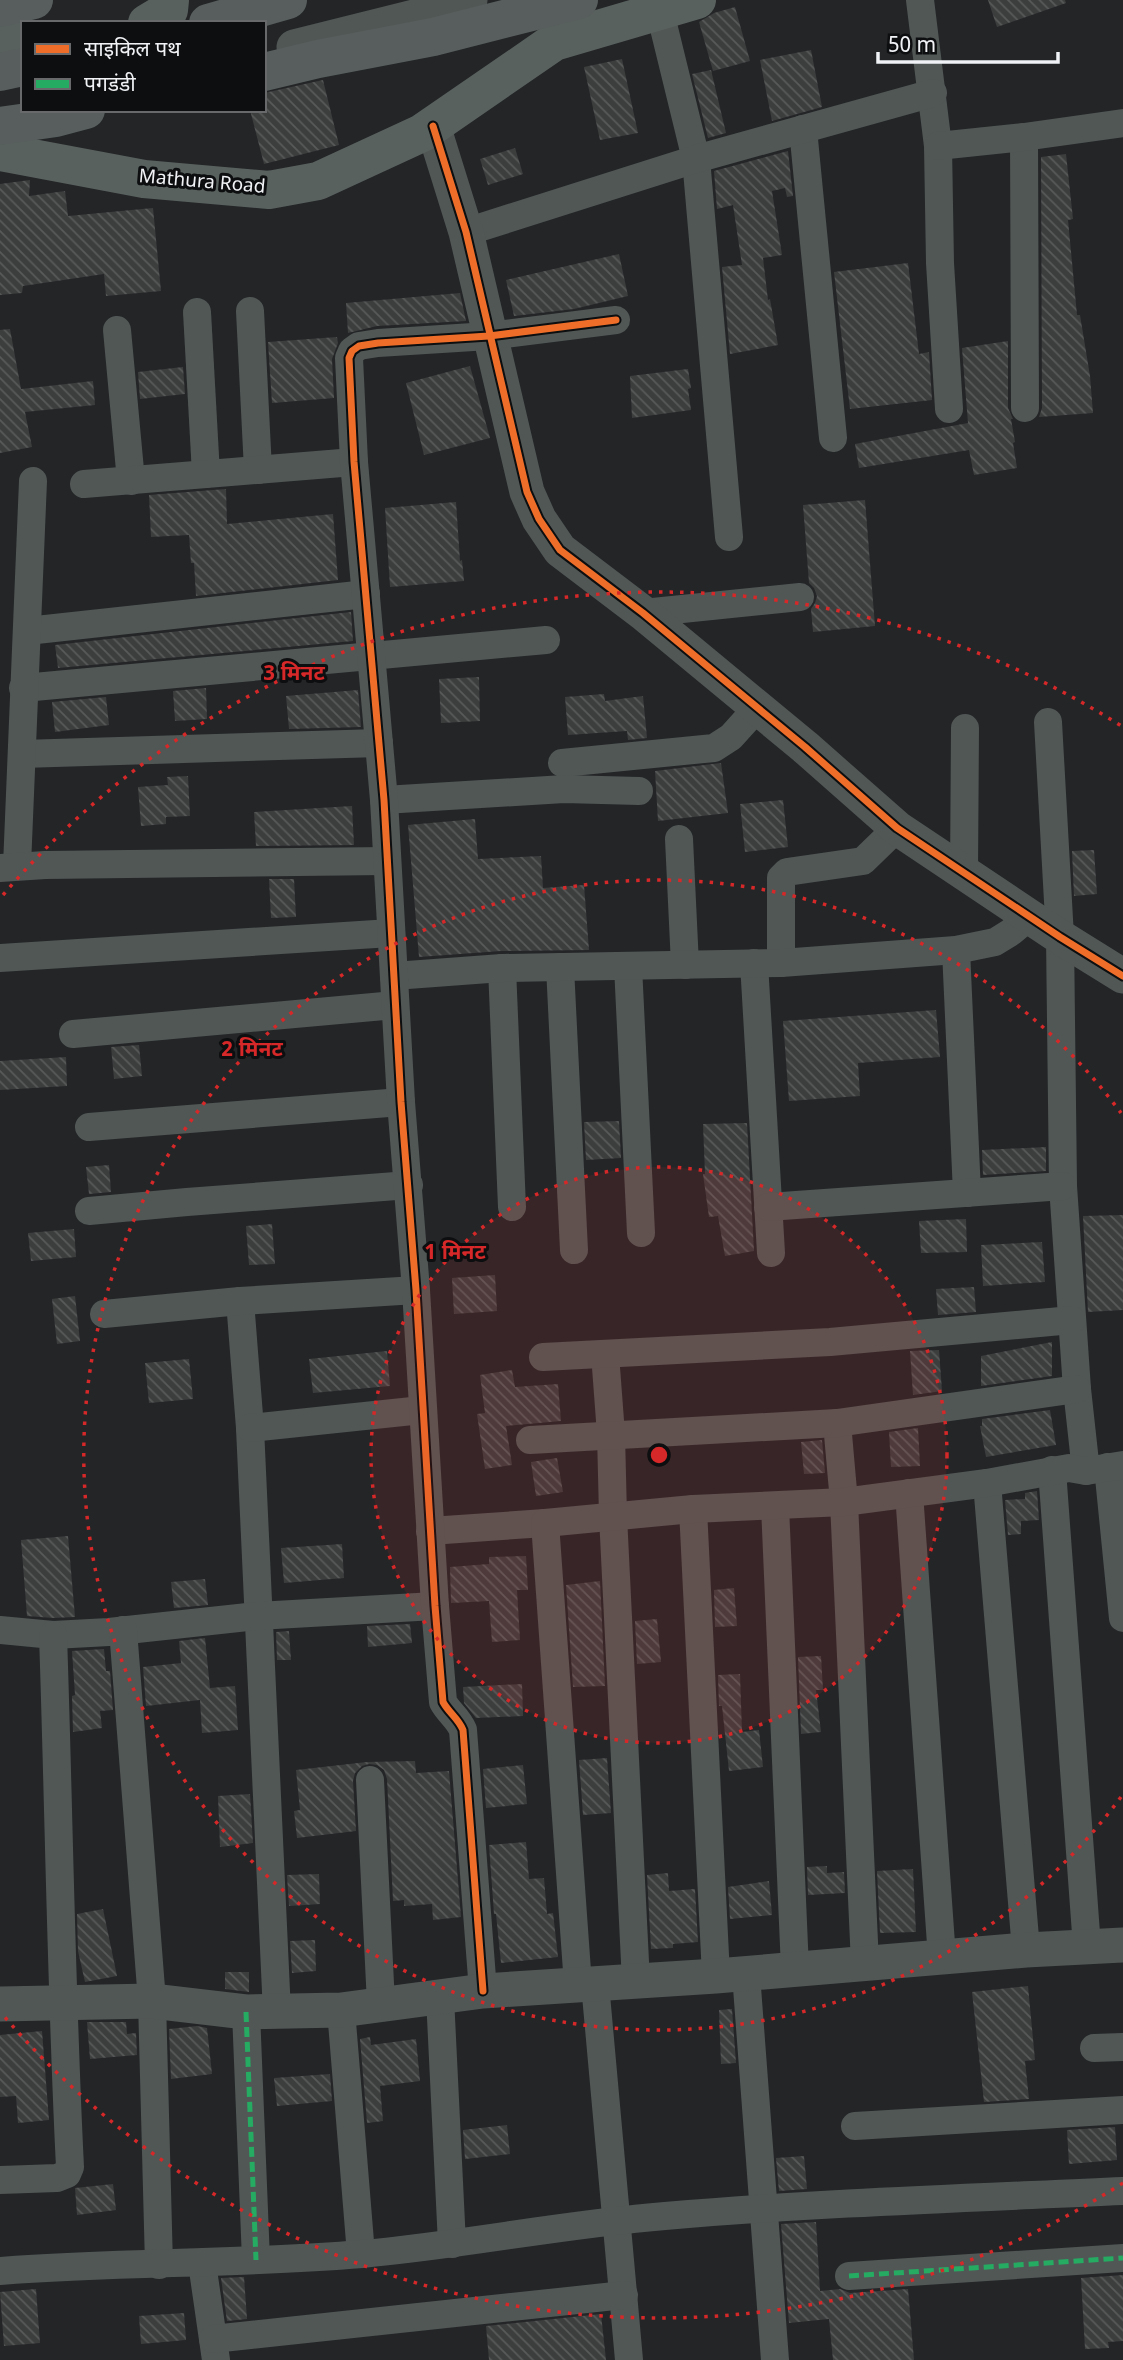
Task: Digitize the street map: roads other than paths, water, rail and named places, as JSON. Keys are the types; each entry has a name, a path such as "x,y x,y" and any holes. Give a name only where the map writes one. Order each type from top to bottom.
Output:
{"highway":[{"path":"0,8 34,0"},
{"path":"215,21 288,0"},
{"path":"266,72 433,37 569,3"},
{"path":"0,72 21,67"},
{"path":"0,126 78,112"}],"main road":[{"path":"150,21 169,10 170,0"},
{"name":"Mathura Road","path":"0,152 144,179 269,190 318,181 433,126 554,42 697,0"},
{"path":"0,39 21,37"}],"street":[{"path":"266,54 430,13 470,0"},
{"path":"920,0 938,146 940,263 949,409"},
{"path":"660,12 696,159 729,537"},
{"path":"466,232 696,159 933,93"},
{"path":"938,146 1123,123"},
{"path":"433,126 466,232 527,492 539,519 560,550 643,613 897,828 1123,976"},
{"path":"803,129 833,438"},
{"path":"1024,137 1025,408"},
{"path":"250,311 258,470"},
{"path":"197,312 206,474"},
{"path":"483,1991 463,1730 458,1719 443,1702 435,1606 384,800 354,462 349,358 352,351 359,346 379,343 489,336 616,320"},
{"path":"117,330 131,481"},
{"path":"84,484 354,462"},
{"path":"33,481 22,754 9,867 386,861"},
{"path":"27,631 366,594"},
{"path":"643,613 800,597"},
{"path":"23,688 546,640"},
{"path":"562,763 713,748 731,737 757,708"},
{"path":"1048,722 1060,937 1063,1186 1077,1389 1106,1467 1123,1618"},
{"path":"964,873 965,729"},
{"path":"22,754 379,743"},
{"path":"384,800 564,789 639,790"},
{"path":"771,1253 768,1207 767,963 781,878 787,872 863,861 897,828"},
{"path":"679,839 685,965"},
{"path":"394,976 502,968 767,963 956,950 995,942 1029,916"},
{"path":"0,958 391,933"},
{"path":"956,950 967,1193"},
{"path":"628,966 641,1233"},
{"path":"560,967 574,1250"},
{"path":"502,968 512,1207"},
{"path":"73,1034 395,1004"},
{"path":"89,1127 401,1101"},
{"path":"89,1212 409,1185"},
{"path":"768,1207 1063,1186"},
{"path":"104,1314 240,1301 416,1290"},
{"path":"240,1301 250,1428 257,1616 262,2012 256,2260"},
{"path":"543,1357 830,1342 1072,1320"},
{"path":"605,1354 636,1982"},
{"path":"530,1440 837,1423 1077,1389"},
{"path":"250,1428 422,1410"},
{"path":"837,1423 844,1502 865,1964"},
{"path":"430,1531 693,1508 844,1502 987,1483 1052,1470 1106,1467"},
{"path":"1052,1470 1087,1947"},
{"path":"987,1483 1026,1951"},
{"path":"909,1493 942,1958"},
{"path":"775,1506 795,1969"},
{"path":"693,1508 731,1975 764,2208 775,2360"},
{"path":"545,1522 587,1984 624,2295 629,2360"},
{"path":"0,1630 53,1634 123,1630 257,1616 435,1606"},
{"path":"123,1630 152,2001 159,2265"},
{"path":"0,2180 57,2178 67,2174 70,2167 62,2003 53,1634"},
{"path":"370,1780 381,2004"},
{"path":"0,2004 152,2001 262,2012 341,2010 483,1991 1123,1945"},
{"path":"440,1997 452,2244"},
{"path":"341,2010 361,2254"},
{"path":"1094,2049 1123,2047"},
{"path":"855,2126 1123,2110"},
{"path":"0,2271 79,2265 159,2265 361,2254 615,2221 764,2208 1123,2191"},
{"path":"849,2276 1123,2258"},
{"path":"202,2263 214,2349 624,2295"}]}
